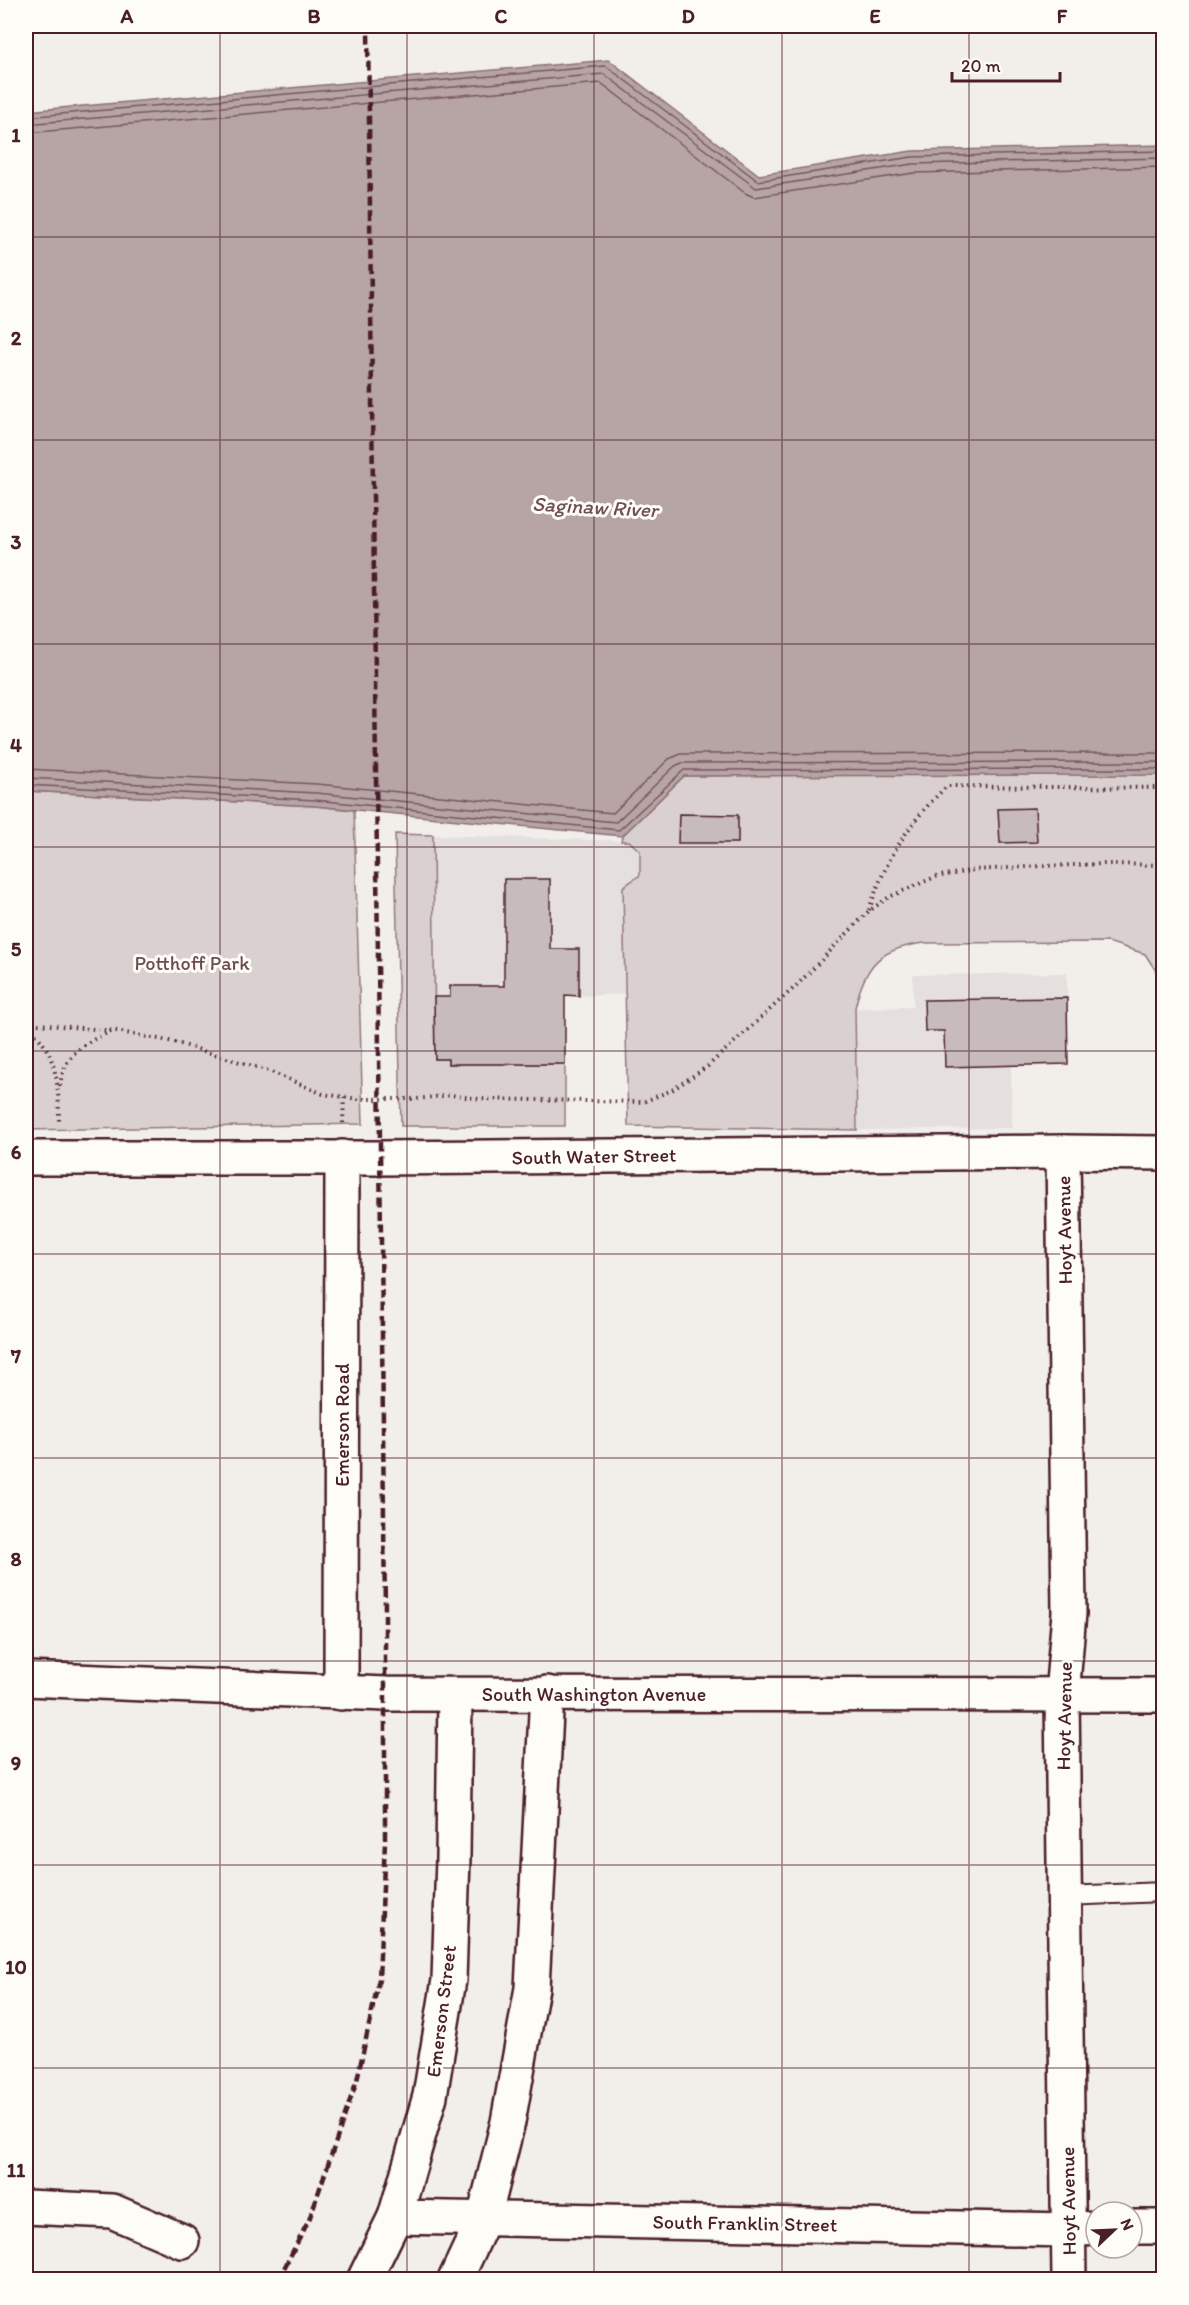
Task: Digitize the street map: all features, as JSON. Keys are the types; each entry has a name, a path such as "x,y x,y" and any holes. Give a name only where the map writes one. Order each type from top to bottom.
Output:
{"street":[{"name":"Hoyt Avenue","path":"1063,1152 1069,1613 1062,1695 1064,1896 1082,2229 1069,2280"},
{"name":"South Water Street","path":"26,1158 1164,1153"},
{"name":"Emerson Road","path":"341,1694 342,1157"},
{"name":"South Washington Avenue","path":"26,1679 341,1694 1164,1695"},
{"path":"455,2280 484,2218 508,2122 532,1988 547,1693"},
{"name":"Emerson Street","path":"364,2280 395,2217 430,2096 449,1980 455,1695"},
{"path":"26,2207 112,2211 183,2241"},
{"name":"South Franklin Street","path":"395,2217 1082,2229"},
{"path":"1144,2227 1164,2227"}],"lane":[{"path":"1064,1896 1164,1892"}],"path":[{"path":"869,911 887,862 905,832 922,810 947,786 1164,788"},
{"path":"26,1025 116,1030 207,1051 269,1071 323,1094 358,1099 416,1099 452,1095 479,1099 643,1102 672,1090 708,1066 797,985 869,911 890,897 935,877 975,870 1105,864 1164,865"},
{"path":"26,1025 52,1059 59,1090"},
{"path":"59,1158 59,1090 62,1072 68,1060 92,1039 116,1030"}],"shaded area":[{"path":"433,835 629,841 640,851 641,875 623,887 625,994 579,996 579,949 550,949 550,879 504,879 504,986 450,986 450,997 434,997"},
{"path":"1067,973 1067,998 924,1001 944,1031 945,1066 1011,1065 1012,1128 857,1130 855,1008 913,1007 913,975"}],"green space":[{"path":"1163,775 1163,982 1145,954 1108,942 909,945 886,954 877,961 870,969 859,993 855,1008 857,1130 628,1126 623,887 640,875 640,851 629,841 621,841 622,836 684,776"},
{"name":"Potthoff Park","path":"26,791 354,810 363,1124 26,1130"},
{"path":"395,834 433,835 435,1059 448,1059 448,1064 565,1064 565,1126 401,1126"}],"water":[{"name":"Saginaw River","path":"609,60 759,175 912,151 1163,145 1163,775 684,776 622,836 315,806 26,791 26,111"}],"building":[{"path":"1035,808 1037,842 1000,843 998,809"},
{"path":"679,814 738,815 738,843 678,843"},
{"path":"504,879 550,879 550,949 579,949 579,996 565,995 565,1064 448,1064 448,1059 435,1059 434,997 450,997 450,986 504,986"},
{"path":"1067,998 1068,1064 945,1067 944,1031 925,1031 924,1000"},
{"path":"772,2274 772,2280 719,2280 719,2275"}],"railway":[{"path":"278,2280 309,2220 357,2080 379,1979 385,1841 385,1613 368,26"}]}
